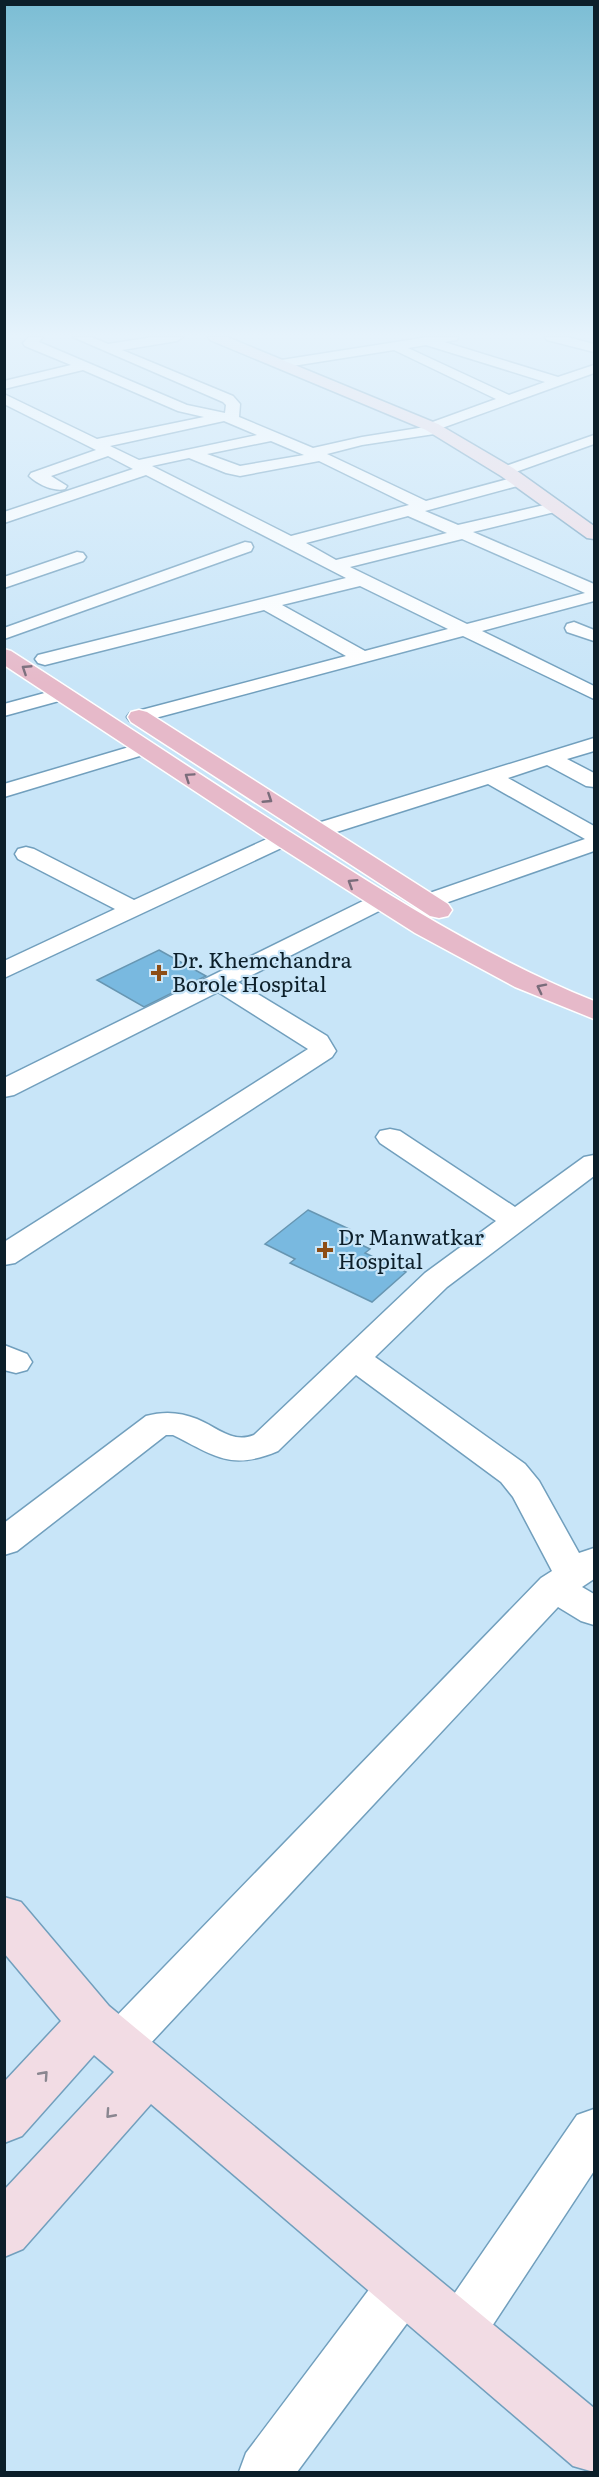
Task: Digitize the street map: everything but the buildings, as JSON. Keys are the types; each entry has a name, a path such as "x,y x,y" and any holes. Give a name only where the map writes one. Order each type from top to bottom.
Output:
{"main road":[{"path":"4,634 426,902 478,932"},
{"path":"4,655 381,901 455,945 554,995 594,1011"},
{"path":"508,948 594,991"}],"street":[{"path":"59,486 36,476 92,453"},
{"path":"112,453 362,580 594,693"},
{"path":"8,514 190,453 231,470 240,471 324,453"},
{"path":"310,453 458,532 594,590"},
{"path":"474,453 512,476 594,534"},
{"path":"289,541 416,508 512,476 560,453"},
{"path":"563,453 583,458"},
{"path":"334,566 557,507"},
{"path":"4,634 245,547"},
{"path":"4,583 76,557"},
{"path":"45,659 362,580"},
{"path":"137,717 594,596"},
{"path":"267,604 364,658"},
{"path":"574,628 594,636"},
{"path":"4,710 63,694"},
{"path":"316,831 594,744"},
{"path":"4,791 146,748"},
{"path":"549,758 594,781"},
{"path":"490,776 594,835"},
{"path":"4,970 282,838"},
{"path":"426,902 594,844"},
{"path":"26,854 133,909"},
{"path":"9,1082 220,982 381,901"},
{"path":"4,1256 323,1051 318,1042 220,982"},
{"path":"390,1137 515,1221"},
{"path":"4,1542 158,1424 174,1424 243,1452 254,1450 266,1443 435,1280 594,1163"},
{"path":"355,1358 513,1473 527,1490 594,1611"},
{"path":"4,2230 120,2046 574,1575"},
{"path":"4,1917 120,2046 594,2445"},
{"path":"4,2119 120,2046"},
{"path":"459,2331 594,2131"},
{"path":"265,2472 404,2285"}],"place":[{"name":"Dr. Khemchandra Borole Hospital","path":"159,973"},
{"name":"Dr Manwatkar Hospital","path":"325,1250"}]}
